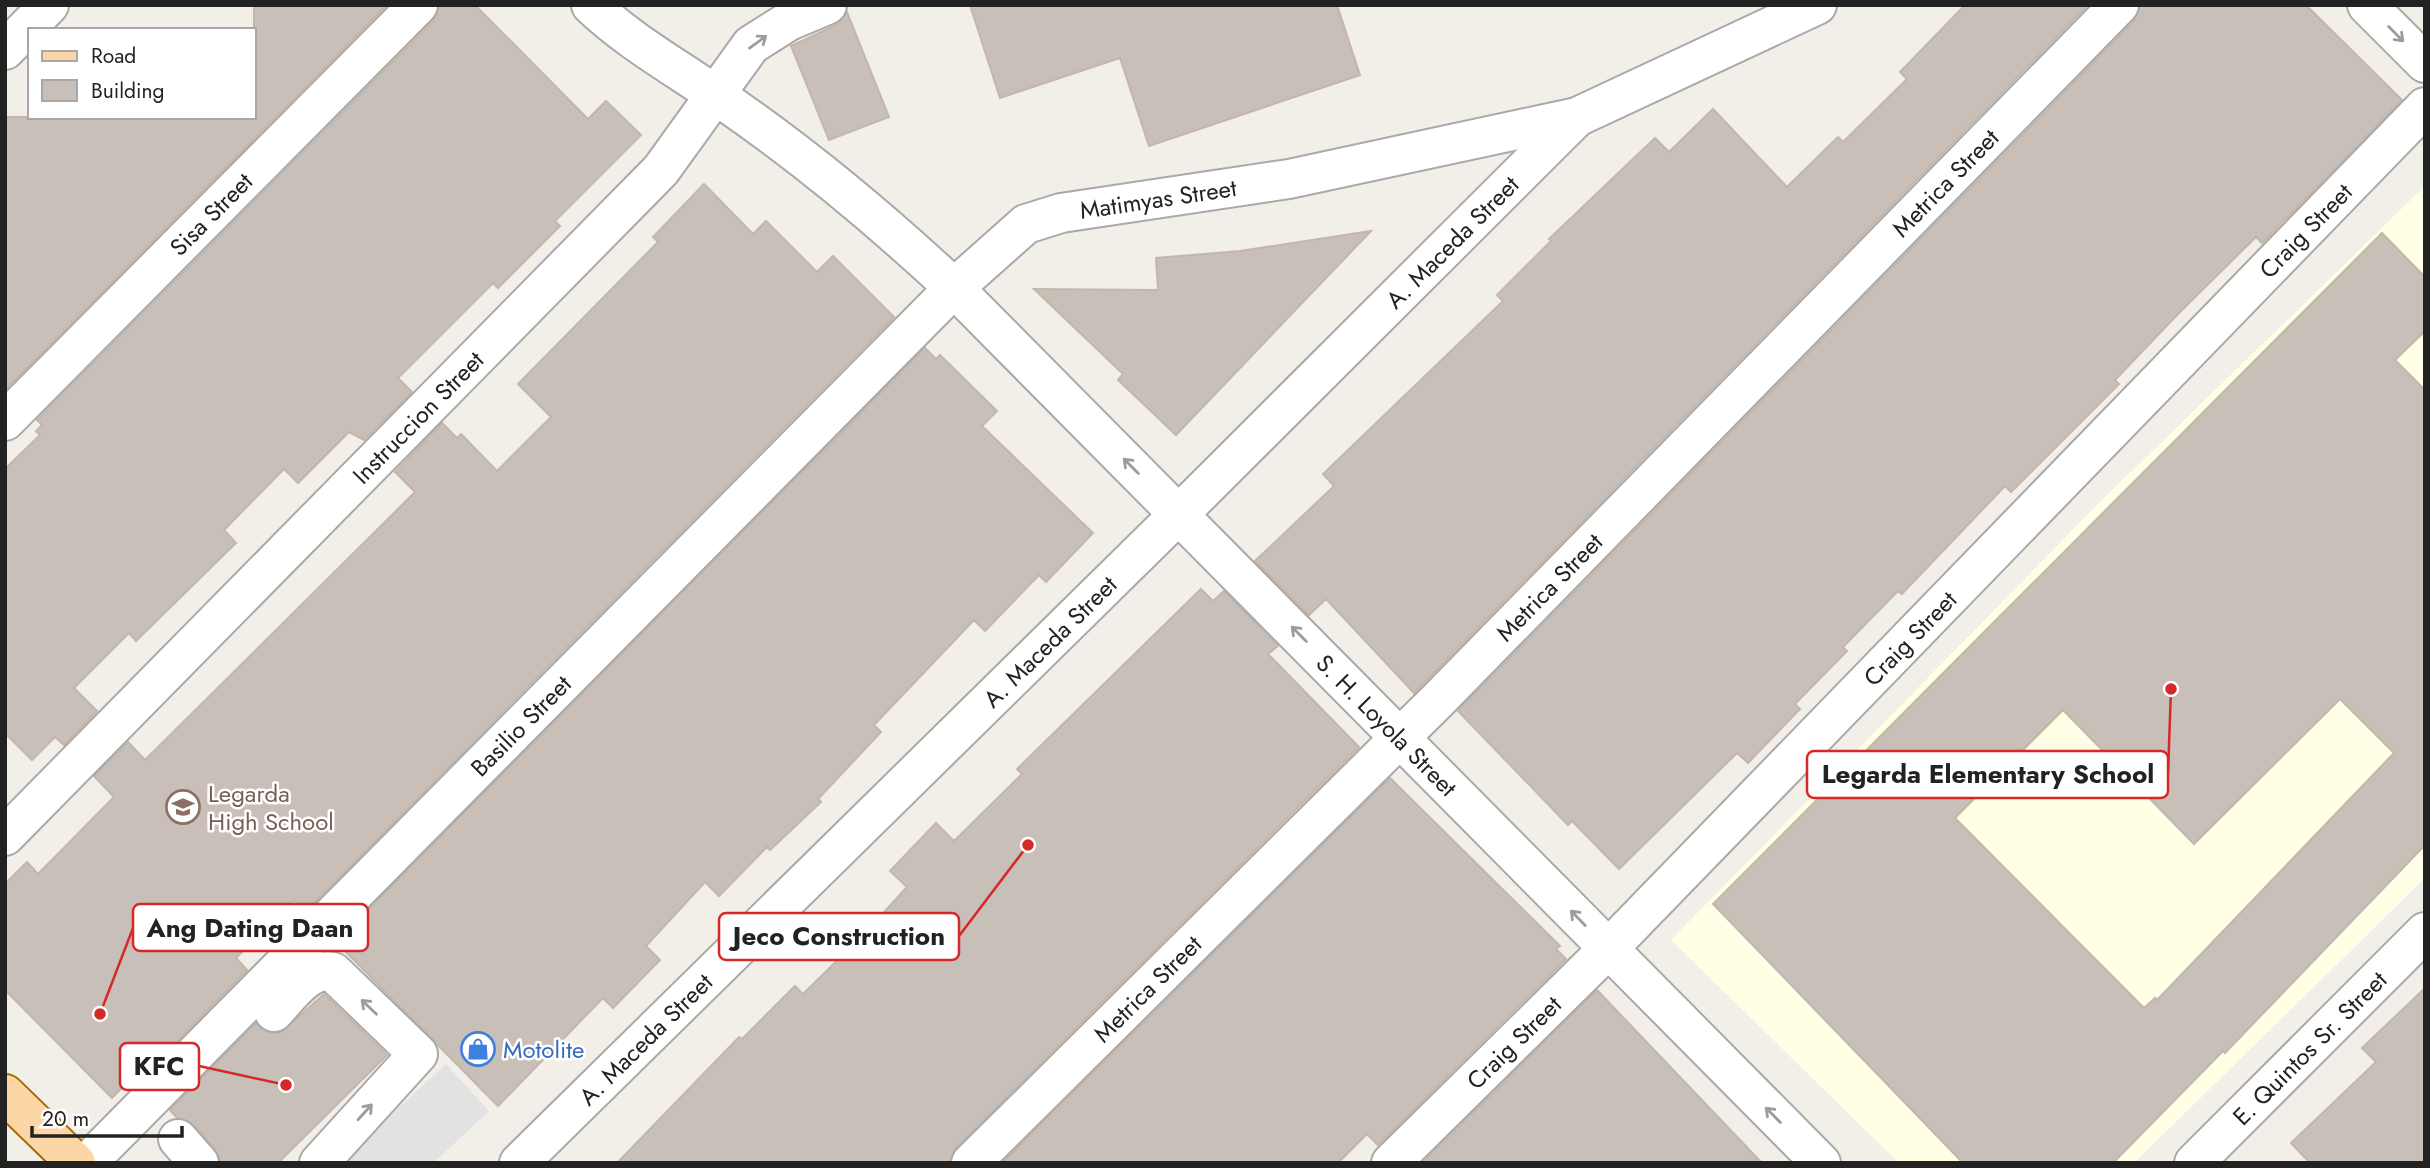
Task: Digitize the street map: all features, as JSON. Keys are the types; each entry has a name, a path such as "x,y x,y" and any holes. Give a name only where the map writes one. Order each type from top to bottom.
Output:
{"main road":[{"path":"5,1094 76,1163"}],"street":[{"path":"5,50 49,5"},
{"name":"Sisa Street","path":"5,421 418,5"},
{"path":"591,5 652,55 717,95 883,221 954,288"},
{"name":"Instruccion Street","path":"5,836 661,170 751,45 789,21 827,5"},
{"name":"Matimyas Street","path":"954,288 1026,224 1061,213 1289,179 1577,117 1817,5"},
{"name":"Metrica Street","path":"971,1163 1402,736 2119,5"},
{"path":"2367,5 2425,63"},
{"name":"Craig Street","path":"1391,1163 1608,949 2425,107"},
{"name":"A. Maceda Street","path":"519,1163 1179,514 1577,117"},
{"name":"S. H. Loyola Street","path":"954,288 1402,736 1810,1159"},
{"name":"Basilio Street","path":"88,1163 954,288"},
{"name":"E. Quintos Sr. Street","path":"2194,1163 2425,932"},
{"path":"159,1090 183,1091 194,1087 311,974 324,970 333,972 418,1054 319,1163"}],"shaded area":[{"path":"2425,186 2425,878 2134,1163 1899,1163 1671,940 2101,501"},
{"path":"446,1064 489,1111 433,1163 339,1163"}],"building":[{"path":"254,5 387,5 6,389 5,117 256,119"},
{"path":"439,5 475,5 588,119 606,101 641,135 555,221 560,226 498,288 493,283 398,378 412,392 364,440 349,432 298,483 284,469 224,530 236,543 136,641 129,633 74,688 97,711 64,745 55,737 32,760 5,733 5,469 40,435 36,431 42,425 37,420 434,20"},
{"path":"970,5 1337,5 1360,75 1149,146 1120,58 1000,98"},
{"path":"1965,5 2088,5 1414,693 1326,599 1309,615 1255,561 1334,486 1323,474 1503,301 1497,295 1551,241 1549,239 1655,138 1669,152 1713,109 1787,187 1838,137 1843,142 1907,79 1900,72"},
{"path":"2140,5 2306,5 2402,100 2262,243 2256,237 2179,313 2115,380 2119,384 2011,492 2005,486 1902,594 1898,591 1843,647 1847,651 1795,704 1800,709 1748,763 1737,753 1619,869 1572,821 1568,825 1458,711 2135,20"},
{"path":"847,12 889,117 829,140 791,46 836,25"},
{"path":"704,184 753,234 766,221 817,272 833,256 894,317 306,911 294,900 236,958 247,970 140,1079 135,1074 112,1098 5,990 5,884 27,862 38,874 114,797 94,776 128,742 145,760 415,492 395,472 442,423 457,438 461,434 497,471 551,417 518,384 658,242 653,237"},
{"path":"1371,231 1176,435 1118,380 1123,374 1034,289 1158,290 1156,258 1240,251"},
{"path":"2382,233 2425,277 2425,331 2395,360 2425,390 2425,845 2225,1053 2223,1051 2113,1163 1963,1163 1713,904","holes":["2340,699 2394,753 2157,1000 2155,998 2144,1008 1955,818 2063,710 2194,844"]},
{"path":"925,348 936,359 940,355 997,411 982,426 1093,533 1046,582 1039,575 985,631 974,620 874,725 881,732 818,799 821,802 770,850 767,847 719,896 705,882 646,946 660,960 613,1008 603,998 498,1106 336,942"},
{"path":"1201,589 1213,601 1224,591 1278,646 1268,654 1359,747 956,1147 950,1163 617,1163 739,1037 742,1039 795,986 803,994 864,934 907,887 890,871 936,823 954,841 1022,774 1017,769"},
{"path":"1390,778 1560,946 1556,949 1566,959 1378,1145 1367,1134 1338,1163 1002,1163"},
{"path":"2425,988 2425,1163 2310,1163 2291,1143 2376,1062 2362,1048"},
{"path":"1597,990 1762,1163 1422,1163"},
{"path":"324,994 387,1055 278,1163 221,1163 215,1149 194,1125 177,1118 170,1110 256,1023 269,1033 281,1032"}],"place":[{"name":"Legarda Elementary School","path":"2171,689"},
{"name":"Legarda High School","path":"183,807"},
{"name":"Jeco Construction","path":"1028,845"},
{"name":"Ang Dating Daan","path":"100,1014"},
{"name":"Motolite","path":"478,1049"},
{"name":"KFC","path":"286,1085"}]}
